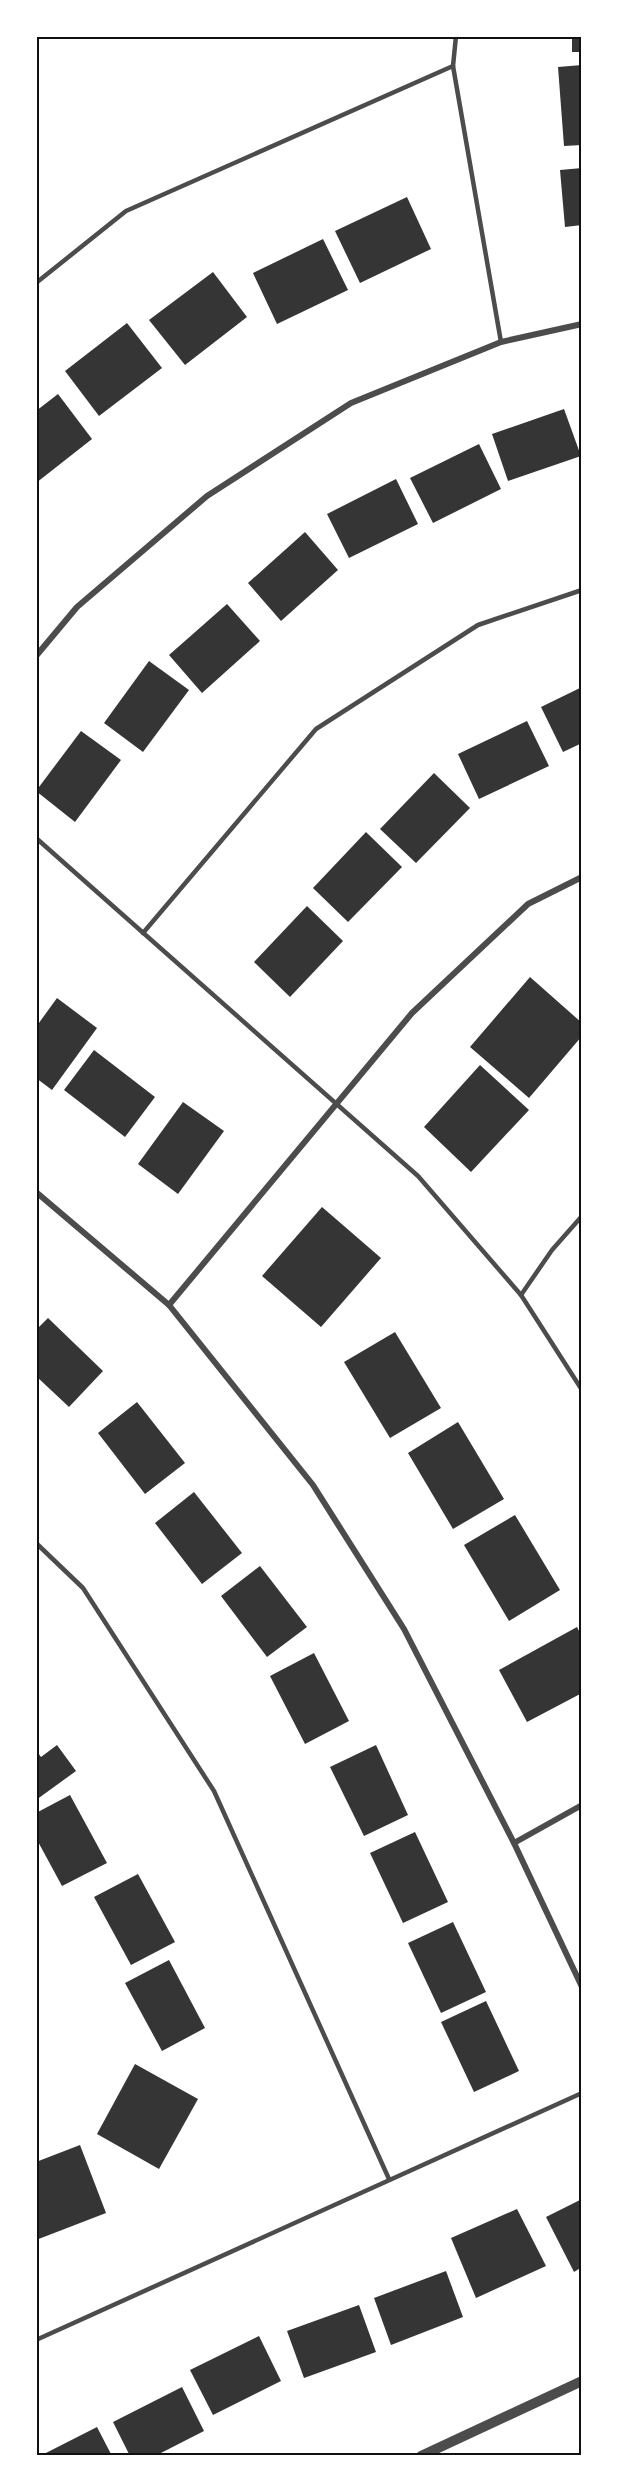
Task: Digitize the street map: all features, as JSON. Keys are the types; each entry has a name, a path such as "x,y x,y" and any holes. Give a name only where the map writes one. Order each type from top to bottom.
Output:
{"street":[{"path":"36,656 77,607 207,496 351,403 501,342 582,324"},
{"path":"169,1305 412,1014 528,904 582,877"},
{"path":"36,1192 169,1305 313,1485 404,1629 514,1843 582,1987"},
{"path":"514,1843 582,1805"},
{"path":"421,2456 582,2381"}],"lane":[{"path":"456,36 453,66 501,342"},
{"path":"36,283 126,211 453,66"},
{"path":"143,933 316,729 478,625 582,590"},
{"path":"36,838 418,1176 521,1295 582,1390"},
{"path":"521,1295 552,1250 582,1216"},
{"path":"36,1543 83,1588 214,1791 389,2179"},
{"path":"36,2340 582,2093"}],"building":[{"path":"572,36 582,36 582,52 572,52"},
{"path":"582,65 582,145 564,146 558,67"},
{"path":"582,168 582,225 565,227 560,170"},
{"path":"407,197 431,249 360,283 335,231"},
{"path":"323,239 348,290 277,324 253,273"},
{"path":"213,272 247,317 185,365 149,320"},
{"path":"127,323 162,368 99,416 65,371"},
{"path":"58,394 92,439 36,483 36,411"},
{"path":"564,409 581,456 508,481 492,434"},
{"path":"479,444 501,489 433,523 410,478"},
{"path":"396,479 418,524 349,558 327,514"},
{"path":"305,532 338,570 281,621 248,583"},
{"path":"227,604 260,641 202,693 169,655"},
{"path":"149,661 189,690 143,752 104,723"},
{"path":"582,687 582,743 563,752 541,707"},
{"path":"527,721 549,766 479,799 458,754"},
{"path":"81,731 121,760 75,822 36,791"},
{"path":"434,773 470,808 416,863 380,829"},
{"path":"366,832 402,867 348,922 313,888"},
{"path":"307,906 343,941 290,997 254,962"},
{"path":"530,977 582,1023 582,1036 529,1098 470,1047"},
{"path":"57,998 97,1028 52,1090 36,1078 36,1027"},
{"path":"94,1050 155,1097 125,1137 64,1090"},
{"path":"480,1065 529,1110 471,1172 424,1127"},
{"path":"183,1102 224,1131 178,1194 138,1164"},
{"path":"322,1207 381,1258 321,1327 262,1276"},
{"path":"48,1318 103,1371 69,1407 36,1376 36,1330"},
{"path":"395,1332 441,1408 390,1438 344,1362"},
{"path":"137,1402 185,1463 145,1494 98,1433"},
{"path":"458,1422 504,1499 453,1529 408,1453"},
{"path":"194,1492 242,1553 202,1584 155,1523"},
{"path":"515,1515 560,1590 509,1621 464,1545"},
{"path":"260,1566 307,1627 267,1657 221,1596"},
{"path":"577,1627 582,1637 582,1693 527,1722 499,1670"},
{"path":"314,1653 349,1721 305,1744 270,1676"},
{"path":"57,1745 76,1771 36,1800 36,1750 41,1757"},
{"path":"376,1745 408,1815 364,1836 330,1767"},
{"path":"70,1795 107,1863 62,1886 36,1838 36,1813"},
{"path":"415,1832 448,1902 403,1923 370,1853"},
{"path":"138,1874 175,1942 131,1965 94,1897"},
{"path":"453,1922 486,1992 441,2013 408,1943"},
{"path":"169,1960 205,2028 162,2051 125,1983"},
{"path":"486,2001 519,2071 474,2092 441,2022"},
{"path":"135,2064 198,2099 159,2169 97,2134"},
{"path":"80,2145 106,2213 36,2240 36,2162"},
{"path":"582,2199 582,2267 574,2272 546,2217"},
{"path":"517,2209 546,2266 476,2298 451,2238"},
{"path":"446,2271 463,2317 391,2345 374,2298"},
{"path":"359,2305 376,2352 304,2378 287,2331"},
{"path":"259,2336 281,2381 213,2415 190,2370"},
{"path":"182,2387 204,2431 155,2456 130,2456 113,2422"},
{"path":"97,2427 112,2456 40,2456"}]}
